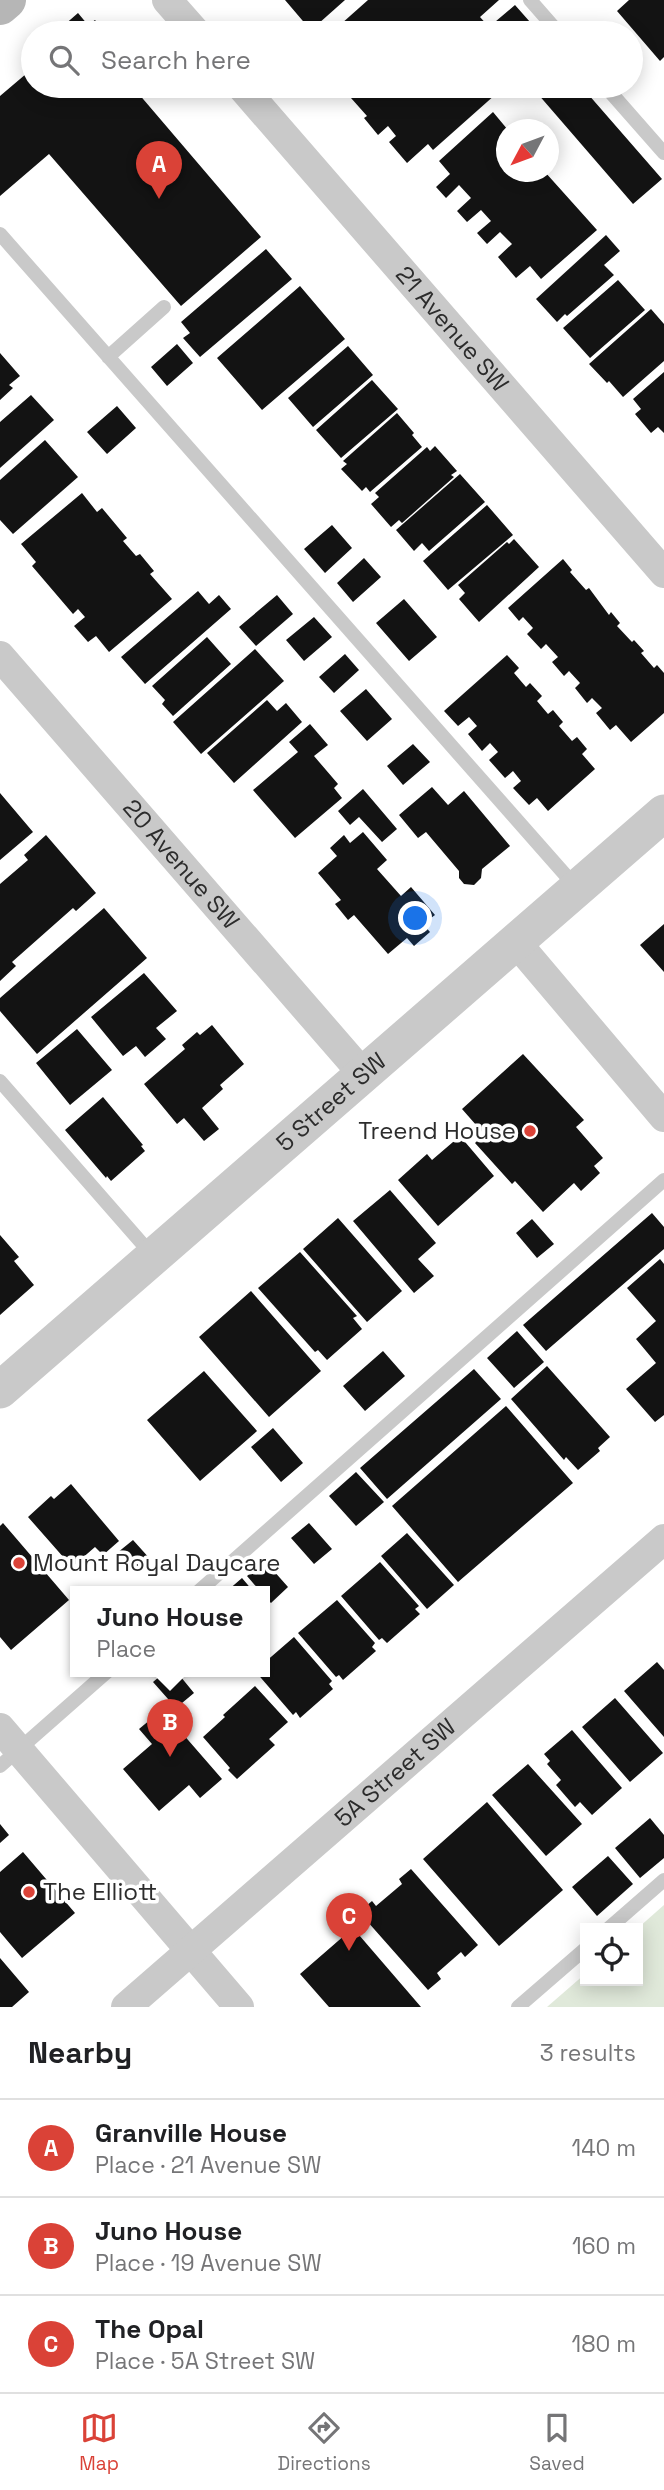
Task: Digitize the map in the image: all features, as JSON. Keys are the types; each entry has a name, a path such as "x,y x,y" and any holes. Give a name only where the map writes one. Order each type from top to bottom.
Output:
{"main road":[{"path":"0,6 6,0"}],"street":[{"path":"167,0 185,21"},
{"name":"21 Avenue SW","path":"251,98 664,573"},
{"name":"20 Avenue SW","path":"0,656 363,1073"},
{"name":"5 Street SW","path":"0,1390 664,813"},
{"path":"516,941 664,1117"},
{"name":"5A Street SW","path":"126,2007 664,1539"},
{"path":"6,1748 191,1950 239,2007"}],"lane":[{"path":"530,0 548,21"},
{"path":"616,98 664,153"},
{"path":"0,234 577,888"},
{"path":"108,357 164,307"},
{"path":"0,1081 153,1256"},
{"path":"205,1586 664,1180"},
{"path":"6,1748 100,1677"},
{"path":"615,1923 664,1880"},
{"path":"518,2007 580,1953"}],"green space":[{"path":"664,1905 664,2007 547,2007 580,1978 580,1986 643,1986 643,1924"}],"building":[{"path":"285,0 345,0 321,21 303,21"},
{"path":"368,0 499,0 480,17 484,21 344,21"},
{"path":"629,0 664,0 664,57 660,61 643,41 643,21 626,21 617,11"},
{"path":"515,5 529,21 496,21"},
{"path":"78,13 85,21 69,21"},
{"path":"21,78 21,98 142,98 261,237 181,306 49,154 0,196 0,96"},
{"path":"351,98 492,98 433,150 428,144 407,163 389,142 396,136 388,126 378,135 364,118 367,116"},
{"path":"541,98 591,98 662,179 633,204"},
{"path":"493,112 499,119 496,119 496,182 554,182 597,230 541,279 530,266 516,278 498,257 512,244 500,232 487,244 477,233 491,221 481,210 467,222 457,211 471,198 459,185 446,198 436,187 450,174 439,161"},
{"path":"606,235 620,251 604,265 614,275 557,322 536,299"},
{"path":"266,249 292,279 200,357 183,338 190,333 181,322"},
{"path":"618,280 645,310 590,358 563,328"},
{"path":"300,286 345,339 262,410 217,358"},
{"path":"651,309 664,324 664,361 623,397 589,364"},
{"path":"177,344 193,363 167,386 151,367"},
{"path":"348,346 373,375 313,427 288,398"},
{"path":"0,353 20,376 9,385 13,388 0,400"},
{"path":"664,372 664,433 658,427 651,433 635,414 641,409 633,399"},
{"path":"372,380 398,409 341,458 316,430"},
{"path":"31,395 54,420 0,468 0,422"},
{"path":"117,406 136,428 107,454 87,432"},
{"path":"397,413 422,447 370,492 366,487 362,491 341,469 347,464 343,461"},
{"path":"45,440 78,477 13,534 0,520 0,480"},
{"path":"435,446 457,471 451,475 454,477 402,523 399,520 391,527 371,504 379,497 375,493 427,447 430,451"},
{"path":"460,474 485,502 429,551 422,543 414,551 396,530"},
{"path":"82,493 97,512 102,508 127,538 123,541 136,556 140,554 154,571 150,574 172,599 109,652 96,636 88,642 74,626 85,617 78,609 73,614 32,566 36,562 21,544"},
{"path":"487,505 513,535 448,590 423,561"},
{"path":"332,525 352,548 325,573 304,549"},
{"path":"514,539 539,567 479,622 459,599 465,593 458,585 507,542 509,544"},
{"path":"364,558 381,577 353,602 337,583"},
{"path":"563,559 572,570 570,572 586,590 589,588 609,615 611,612 620,623 617,626 644,651 641,653 654,668 657,665 664,673 664,713 631,742 616,725 610,730 596,713 602,708 592,698 587,703 575,688 580,683 569,671 564,676 552,662 558,657 546,644 541,649 527,634 533,628 523,617 519,621 508,608"},
{"path":"198,591 209,604 219,595 231,609 145,684 121,657"},
{"path":"277,595 293,614 256,646 239,627"},
{"path":"404,599 437,637 409,661 376,623"},
{"path":"314,617 332,637 304,661 286,640"},
{"path":"207,637 231,664 173,716 162,704 165,700 152,686"},
{"path":"255,649 284,681 201,754 173,722"},
{"path":"345,654 359,670 334,693 319,677"},
{"path":"507,655 519,668 514,673 526,687 530,683 542,696 537,701 548,714 553,710 563,722 559,726 572,741 577,737 587,749 582,754 595,769 548,811 537,798 529,805 513,788 521,781 513,771 505,778 489,760 498,752 490,743 482,751 468,734 477,726 469,717 458,726 444,711"},
{"path":"366,689 392,719 367,741 340,711"},
{"path":"267,700 277,711 286,703 302,722 234,783 207,753"},
{"path":"310,724 328,745 314,756 338,784 334,788 342,798 295,838 253,790 298,752 289,742"},
{"path":"413,744 430,762 403,785 387,766"},
{"path":"432,787 448,805 464,791 510,846 482,869 481,878 474,885 464,884 459,878 459,871 426,832 418,838 399,815"},
{"path":"363,789 397,829 382,842 359,817 350,825 338,811"},
{"path":"0,793 33,832 0,860"},
{"path":"363,832 387,860 377,869 401,896 411,887 435,915 423,924 430,932 414,946 407,938 388,954 354,915 348,920 335,904 341,900 318,873 337,856 330,848 344,835 350,843"},
{"path":"46,835 96,893 76,911 73,908 12,962 16,966 0,981 0,884 28,860 24,855"},
{"path":"104,908 147,958 37,1054 0,1011 0,998"},
{"path":"664,924 664,972 640,945"},
{"path":"144,973 177,1011 156,1028 166,1039 145,1057 136,1046 123,1056 91,1017"},
{"path":"212,1025 244,1064 220,1085 223,1089 202,1108 219,1129 204,1141 184,1118 177,1124 144,1084 185,1049 182,1045 197,1032 200,1035"},
{"path":"77,1029 112,1070 70,1105 36,1063"},
{"name":"Treend House","path":"523,1054 584,1120 576,1127 603,1158 594,1166 600,1173 581,1191 574,1183 543,1212 515,1181 512,1184 475,1143 484,1134 462,1109"},
{"path":"103,1097 143,1145 141,1146 145,1151 111,1181 65,1130"},
{"path":"460,1136 494,1176 438,1226 398,1180 427,1154 432,1160"},
{"path":"390,1190 436,1243 418,1259 434,1276 414,1293 353,1221"},
{"path":"652,1213 664,1227 664,1249 546,1351 523,1325"},
{"path":"338,1218 402,1291 367,1322 303,1249"},
{"path":"532,1219 554,1244 537,1258 516,1233"},
{"path":"0,1235 19,1257 14,1261 34,1285 0,1315"},
{"path":"300,1252 357,1316 353,1318 362,1329 327,1360 318,1350 315,1352 258,1288"},
{"path":"660,1259 664,1264 664,1415 655,1422 626,1389 656,1363 636,1339 656,1321 627,1288"},
{"path":"251,1291 321,1371 269,1417 199,1337"},
{"path":"517,1331 544,1362 514,1388 487,1358"},
{"path":"383,1351 405,1376 365,1411 343,1386"},
{"path":"547,1366 610,1437 598,1448 600,1451 578,1470 566,1457 564,1460 511,1399"},
{"path":"474,1369 501,1399 387,1499 360,1468"},
{"path":"204,1371 257,1431 200,1481 147,1420"},
{"path":"506,1406 573,1483 458,1582 392,1506"},
{"path":"273,1428 303,1463 281,1482 251,1447"},
{"path":"356,1472 384,1502 356,1526 329,1496"},
{"path":"71,1484 119,1541 103,1555 95,1547 72,1567 28,1517 51,1496 54,1499"},
{"name":"Mount Royal Daycare","path":"3,1523 69,1600 11,1650 0,1637 0,1526"},
{"path":"309,1523 332,1549 314,1564 291,1538"},
{"path":"407,1533 454,1585 427,1609 381,1556"},
{"path":"133,1540 151,1560 135,1574 117,1553"},
{"path":"265,1561 288,1587 271,1603 270,1586 256,1586 247,1576"},
{"path":"380,1562 419,1606 415,1609 420,1614 387,1643 382,1638 379,1640 341,1596"},
{"path":"242,1578 249,1586 233,1586"},
{"path":"337,1600 375,1643 372,1647 376,1651 343,1680 339,1675 336,1677 298,1633"},
{"path":"294,1637 332,1681 329,1684 333,1689 300,1718 296,1712 293,1715 260,1677 270,1677 270,1658"},
{"path":"657,1662 664,1670 664,1737 624,1691"},
{"path":"159,1677 181,1677 194,1693 176,1708 153,1682"},
{"path":"255,1686 288,1722 269,1739 275,1745 237,1779 203,1737"},
{"path":"615,1698 663,1753 630,1782 582,1727"},
{"path":"162,1710 222,1779 200,1798 189,1785 159,1811 123,1769 152,1744 139,1729"},
{"path":"572,1730 622,1788 592,1815 580,1802 575,1807 556,1785 561,1780 547,1764 550,1761 544,1754"},
{"path":"528,1764 582,1824 546,1856 492,1795"},
{"path":"487,1802 563,1890 499,1946 423,1859"},
{"path":"650,1818 664,1835 664,1858 640,1878 615,1848"},
{"path":"0,1824 9,1835 0,1843"},
{"name":"The Elliott","path":"23,1852 75,1913 22,1958 0,1932 0,1872"},
{"path":"608,1856 633,1884 597,1916 572,1887"},
{"path":"411,1869 478,1945 465,1957 461,1952 437,1973 441,1979 428,1990 359,1912 372,1901 376,1906 402,1884 399,1879"},
{"path":"353,1928 421,2007 329,2007 300,1974"},
{"path":"0,1958 29,1992 12,2007 0,2007"}],"place":[{"name":"Granville House","path":"159,199"},
{"name":"Treend House","path":"530,1131"},
{"name":"Mount Royal Daycare","path":"19,1563"},
{"name":"Juno House","path":"170,1757"},
{"name":"The Elliott","path":"29,1892"},
{"name":"The Opal","path":"349,1951"}]}
